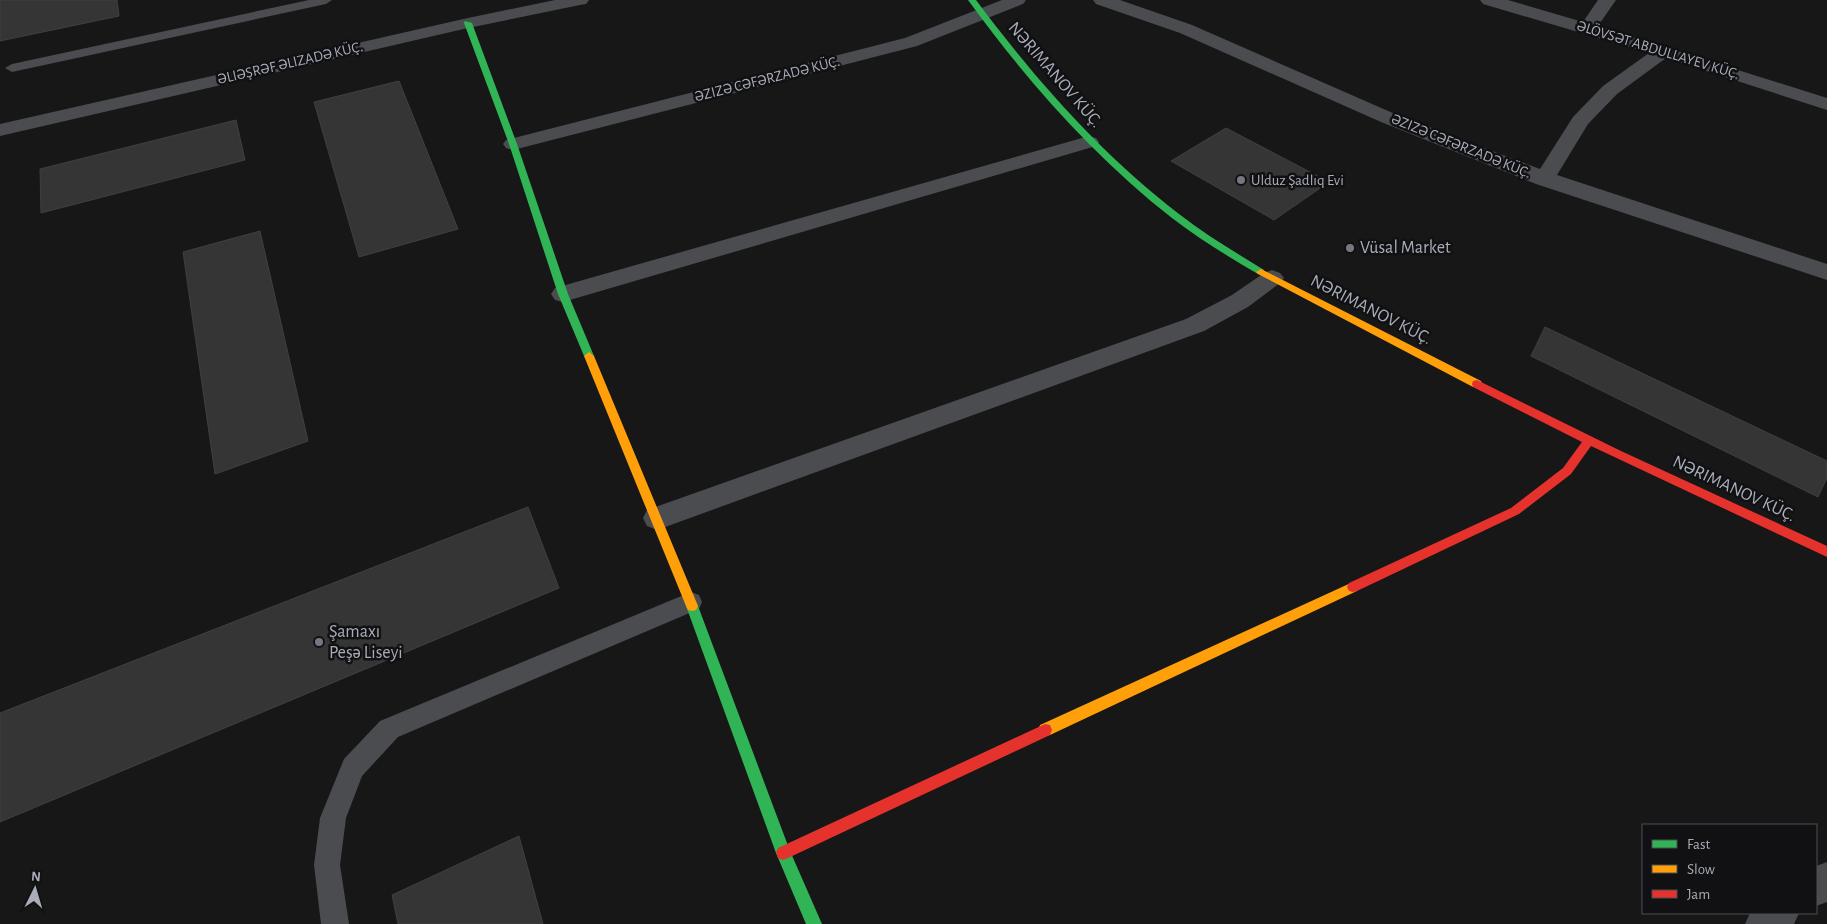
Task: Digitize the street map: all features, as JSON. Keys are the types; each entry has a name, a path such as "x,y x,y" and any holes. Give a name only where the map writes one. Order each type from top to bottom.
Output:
{"street":[{"name":"ƏLIƏŞRƏF ƏLIZADƏ KÜÇ.","path":"0,130 468,23 580,0"},
{"name":"ƏZIZƏ CƏFƏRZADƏ KÜÇ.","path":"513,144 911,42 942,31 976,6 1017,0"},
{"name":"ƏZIZƏ CƏFƏRZADƏ KÜÇ.","path":"1102,0 1247,54 1427,135 1544,179 1827,272"},
{"name":"ƏLÖVSƏT ABDULLAYEV KÜÇ.","path":"1489,0 1663,50 1827,104"},
{"path":"1588,27 1607,0"},
{"name":"NƏRIMANOV KÜÇ.","path":"976,6 1005,45 1090,142 1128,178 1214,244 1272,278 1589,441 1827,552"},
{"path":"468,23 513,144 563,294 658,518 691,602 783,853 814,924"},
{"path":"1544,179 1580,121 1610,90 1663,50"},
{"path":"563,294 1090,142"},
{"path":"658,518 1195,324 1240,301 1272,278"},
{"path":"783,853 1515,511 1567,471 1589,441"},
{"path":"1764,924 1779,914"}],"lane":[{"path":"12,68 326,0"},
{"path":"335,924 327,865 333,818 353,768 389,729 691,602"}],"building":[{"path":"0,0 117,0 119,16 0,41"},
{"path":"399,81 458,229 359,257 314,102"},
{"path":"236,120 245,160 41,213 40,169"},
{"path":"1226,128 1329,182 1274,220 1171,161"},
{"path":"260,231 308,441 215,474 183,252"},
{"path":"1545,327 1827,461 1827,478 1818,497 1531,356"},
{"path":"528,507 559,588 0,822 0,713"},
{"path":"519,836 543,924 398,924 392,895"}],"traffic: fast":[{"path":"972,0 1002,40 1067,117 1138,186 1218,246 1261,272"},
{"path":"468,23 513,144 563,294 589,356"},
{"path":"692,606 783,853 814,924"}],"traffic: slow":[{"path":"1261,272 1477,384"},
{"path":"589,356 692,606"},
{"path":"1045,730 1353,587"}],"traffic: jam":[{"path":"1477,384 1617,454 1827,552"},
{"path":"1353,587 1515,511 1567,471 1589,441"},
{"path":"783,853 1045,730"}],"place":[{"name":"Ulduz Şadlıq Evi","path":"1241,180"},
{"name":"Vüsal Market","path":"1350,248"},
{"name":"Şamaxı Peşə Liseyi","path":"319,642"}]}
